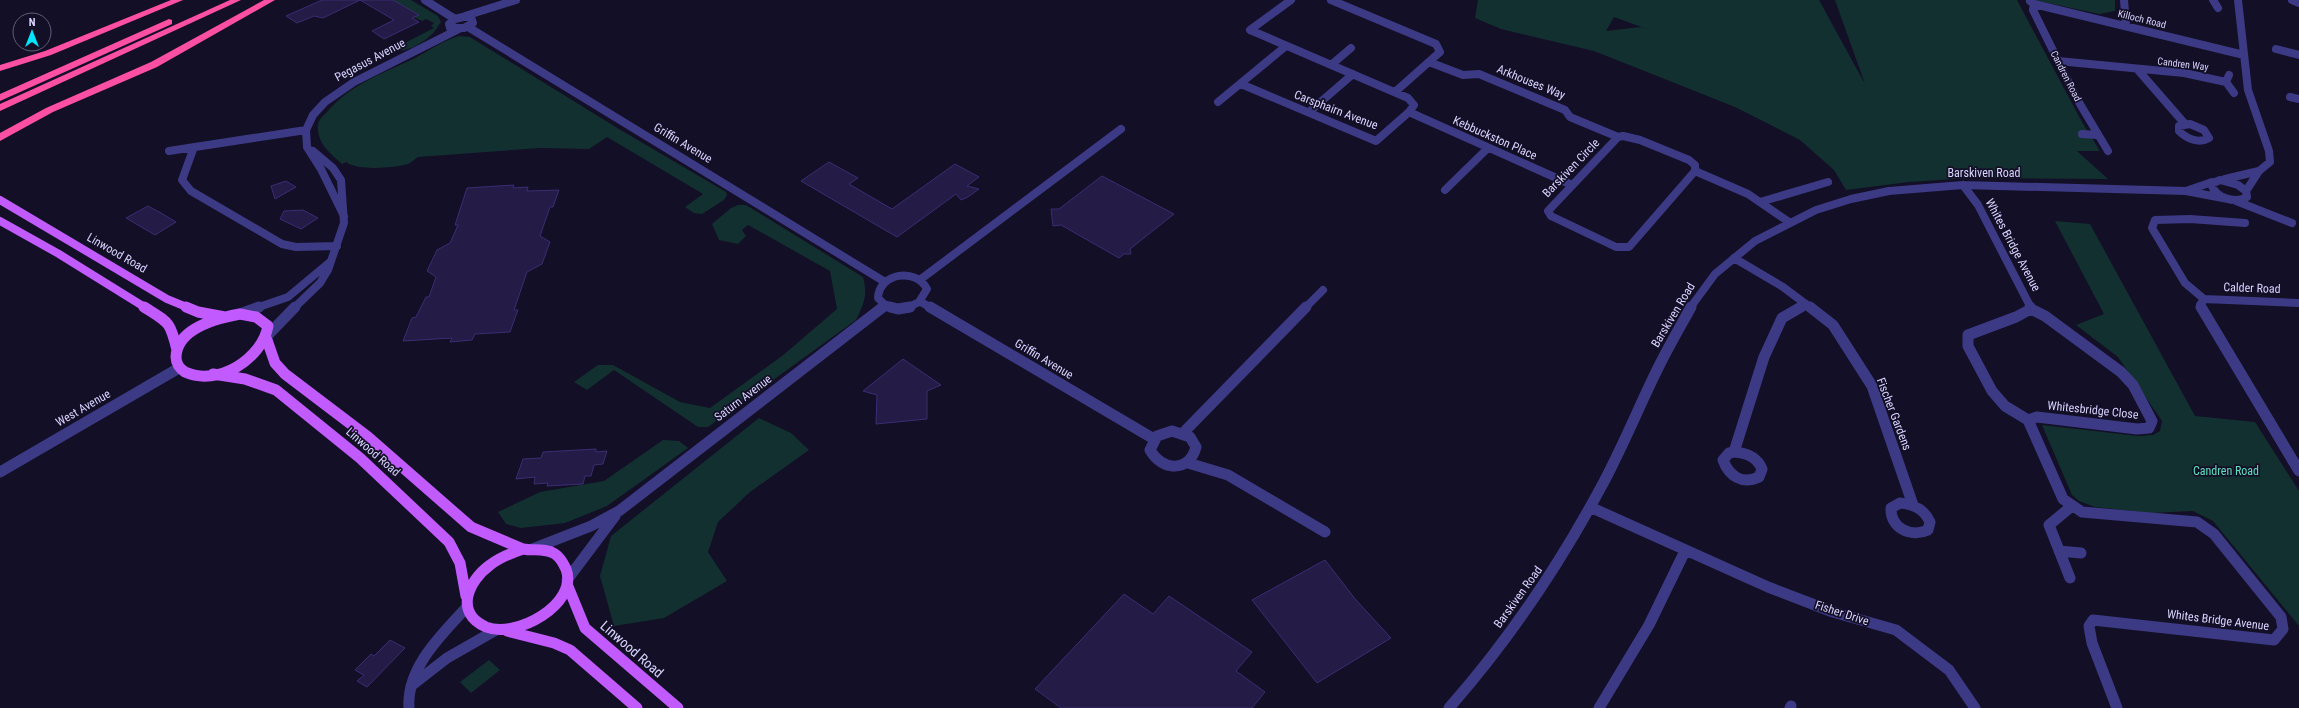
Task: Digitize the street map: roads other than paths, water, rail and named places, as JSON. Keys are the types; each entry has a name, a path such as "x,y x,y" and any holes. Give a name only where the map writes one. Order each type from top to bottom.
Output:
{"highway":[{"path":"0,68 48,54 179,0"},
{"path":"0,108 36,87 218,0"},
{"path":"0,98 36,87 238,0"},
{"path":"0,138 34,116 100,90 152,66 271,0"}],"main road":[{"name":"Linwood Road","path":"0,200 167,299 198,312 225,317"},
{"path":"0,221 59,254 168,322 172,328 177,350"},
{"name":"Linwood Road","path":"240,314 253,315 263,320 268,326 268,338 275,363 285,374 377,444 474,528 528,549"},
{"path":"240,314 225,317 195,330 184,340 177,350 175,360 179,368 192,374 213,374 243,363 255,354 268,338"},
{"name":"Linwood Road","path":"213,374 245,379 276,390 360,458 443,534 453,545 460,558 467,604"},
{"path":"500,630 522,627 538,619 551,609 561,597 567,582 567,571 562,560 552,553 528,549 502,557 478,575 470,588 467,604 469,614 477,624 500,630 554,644 570,650 637,708"},
{"name":"Linwood Road","path":"567,582 585,628 678,708"}],"street":[{"path":"425,0 452,21"},
{"path":"452,21 516,0"},
{"path":"1291,0 1250,30 1408,98 1414,105 1409,112"},
{"path":"1331,0 1436,44 1440,52 1395,92"},
{"path":"2124,0 2126,25"},
{"path":"2213,0 2218,8"},
{"path":"2232,199 2244,199 2259,171 2270,162 2269,152 2248,90 2238,0"},
{"path":"2292,0 2299,3"},
{"name":"Killoch Road","path":"2031,2 2244,55"},
{"name":"Candren Road","path":"2031,2 2033,10 2058,61 2097,135 2108,151"},
{"name":"Pegasus Avenue","path":"306,130 313,115 339,91 432,41 467,26 495,8"},
{"path":"452,21 450,28 467,26 473,19 464,16"},
{"name":"Pegasus Avenue","path":"432,41 452,21"},
{"name":"Griffin Avenue","path":"467,26 885,282"},
{"path":"1218,102 1286,46"},
{"path":"1331,65 1351,48"},
{"path":"2276,49 2299,54"},
{"name":"Candren Way","path":"2058,61 2138,70 2184,73 2228,79 2234,93"},
{"name":"Arkhouses Way","path":"1429,62 1463,75 1479,74 1565,110 1570,117 1618,137"},
{"name":"Candren Way","path":"2138,70 2185,124"},
{"path":"1309,112 1353,74"},
{"name":"Carsphairn Avenue","path":"1241,84 1376,141 1409,112"},
{"path":"2290,97 2299,99"},
{"name":"Kebbuckston Place","path":"1409,112 1572,186"},
{"path":"921,279 1120,129"},
{"path":"169,151 306,130 307,147 321,169 344,216"},
{"path":"2082,134 2097,135"},
{"path":"1618,137 1640,140 1689,160 1695,165 1696,171 1748,194 1789,222"},
{"name":"Barskiven Circle","path":"1618,137 1548,210 1551,216 1616,247 1629,247 1696,171"},
{"path":"268,338 284,318 320,283 328,270 344,223 340,180 333,168 307,147"},
{"path":"194,148 182,180 191,191 282,244 296,247 337,246"},
{"path":"1445,190 1488,148"},
{"name":"Barskiven Road","path":"2186,191 2216,181 2259,171"},
{"path":"2216,181 2232,182 2295,225 2213,190 2211,184 2216,181"},
{"path":"1760,202 1828,182"},
{"name":"Barskiven Road","path":"1449,708 1473,680 1528,608 1560,560 1590,507 1659,366 1688,312 1715,274 1755,241 1789,222 1816,210 1851,199 1888,191 1963,185 2186,191 2232,199"},
{"name":"Whites Bridge Avenue","path":"1963,185 1978,205 2031,309 2023,315 1981,328 1968,335 1968,346 1992,391 2005,406 2028,420 2063,499 2082,512 2169,521 2197,522 2214,534 2282,617 2282,629 2274,640 2093,620 2089,626 2092,643 2117,708"},
{"path":"2245,223 2190,219 2155,220 2152,228 2185,283 2204,299 2200,305 2299,471"},
{"name":"Fischer Gardens","path":"1734,258 1783,287 1833,325 1872,386 1913,505"},
{"path":"240,314 288,297 330,262"},
{"path":"902,275 912,276 921,279 927,289 921,302 900,309 885,306 878,298 878,293 885,282 902,275"},
{"path":"1183,433 1323,290"},
{"name":"Calder Road","path":"2204,299 2299,303"},
{"name":"Griffin Avenue","path":"921,302 1154,439"},
{"path":"1734,452 1764,357 1782,318 1806,304"},
{"name":"Saturn Avenue","path":"528,549 591,526 619,511 885,306"},
{"name":"Whitesbridge Close","path":"2028,420 2037,417 2137,429 2149,428 2152,421 2133,386 2121,372 2045,316 2031,309"},
{"name":"West Avenue","path":"0,472 179,368"},
{"path":"1165,432 1183,433 1193,441 1196,447 1193,458 1188,463 1175,467 1160,463 1154,459 1150,450 1154,439 1165,432"},
{"path":"1188,463 1228,475 1325,532"},
{"path":"2070,578 2048,525 2072,506"},
{"name":"Fisher Drive","path":"1590,507 1685,551 1833,612 1896,630 1949,670 1975,708"},
{"name":"Saturn Avenue","path":"567,582 619,511"},
{"path":"1599,708 1649,625 1685,551"},
{"path":"2059,551 2081,553"},
{"path":"409,708 407,702 416,673 430,652 467,604"},
{"path":"411,686 447,658 500,630"}]}
